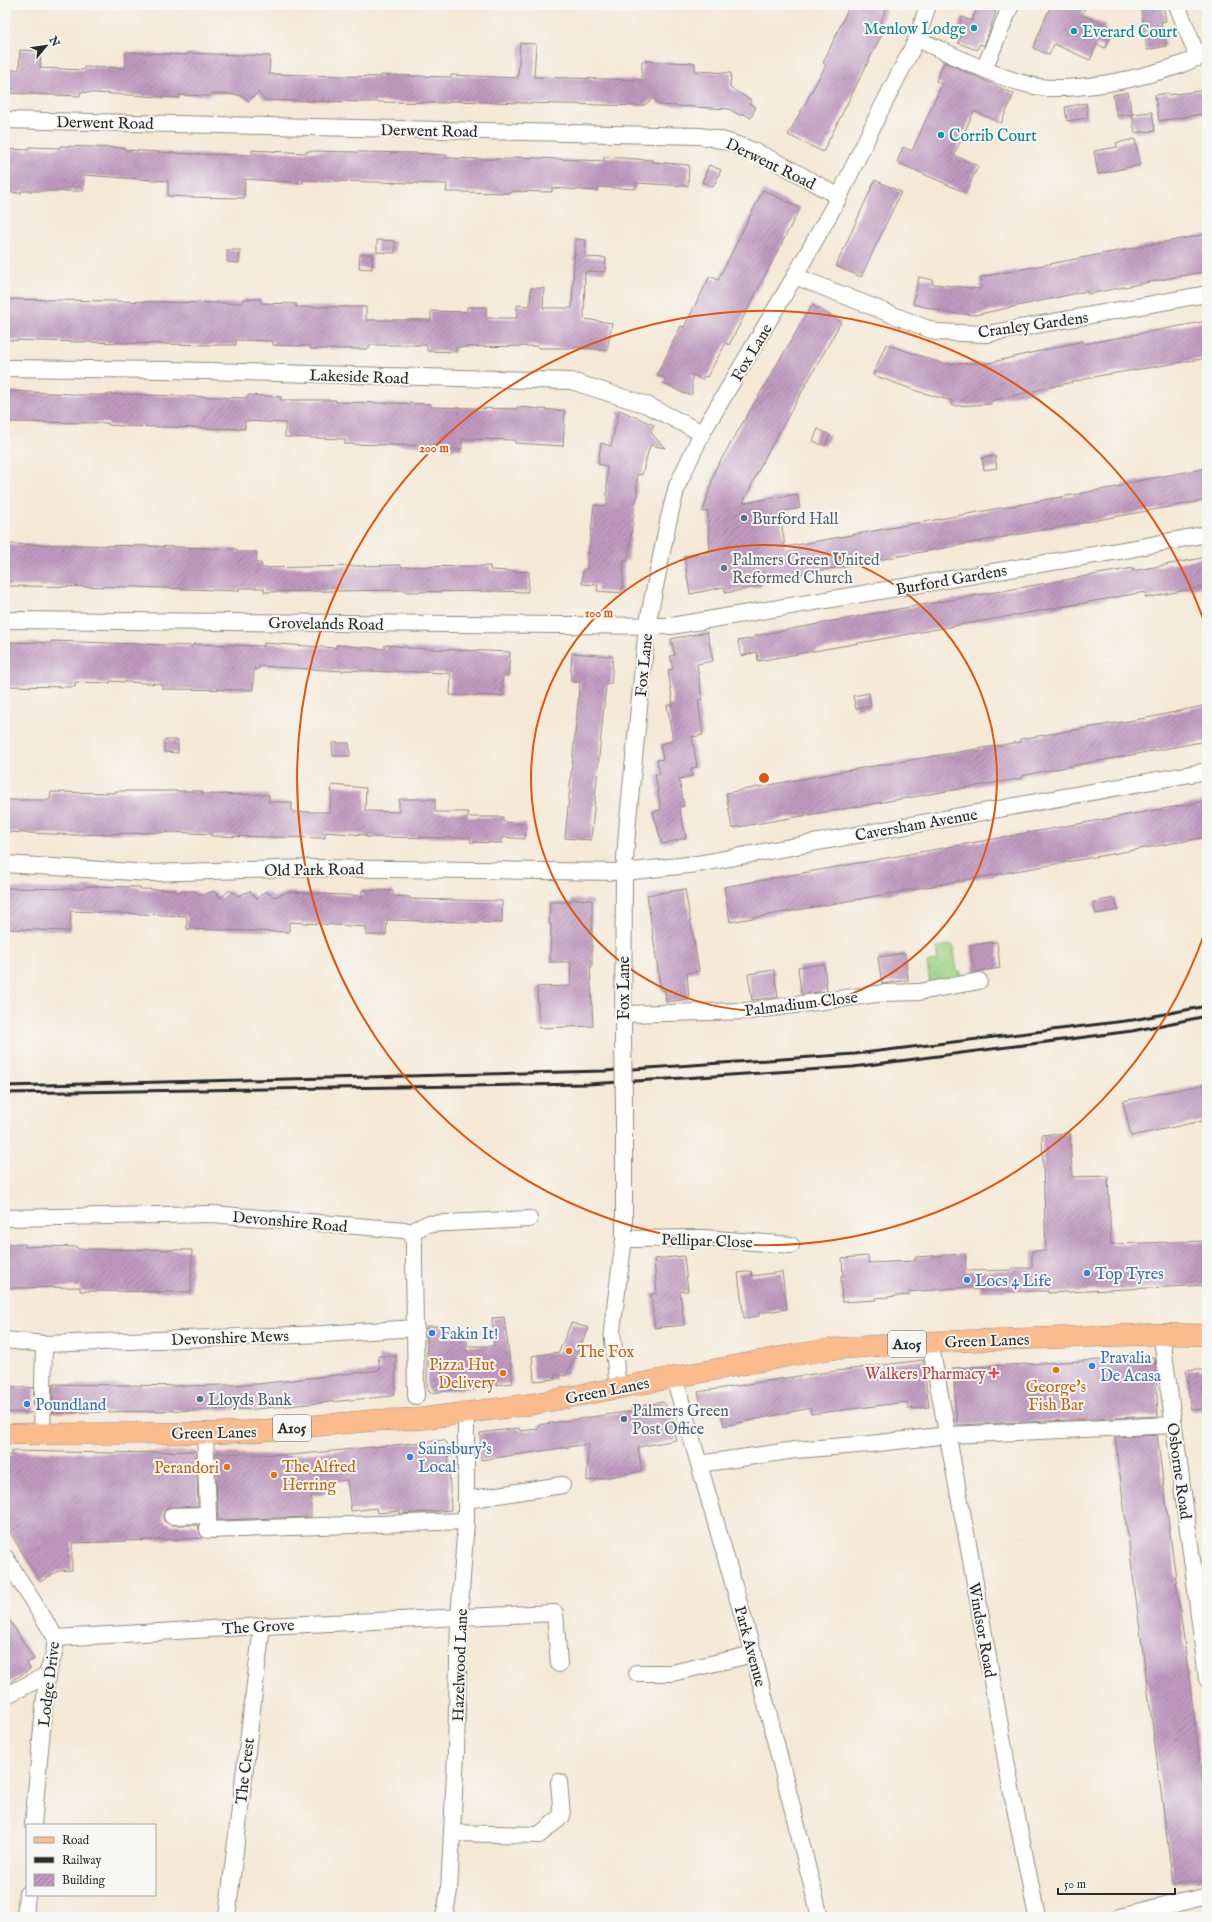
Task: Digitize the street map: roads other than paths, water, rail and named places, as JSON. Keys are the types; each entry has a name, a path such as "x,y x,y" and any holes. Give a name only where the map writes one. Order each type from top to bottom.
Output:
{"main road":[{"name":"Green Lanes","path":"5,1434 256,1431 466,1414 618,1389 674,1377 832,1349 930,1342 1163,1334 1207,1335"}],"street":[{"name":"Fox Lane","path":"618,1389 612,1330 624,1239 624,872 647,626 668,522 677,486 702,433 795,276 839,197 877,117 917,39 928,5"},
{"path":"984,69 1011,5"},
{"path":"917,39 1005,78 1040,87 1062,87 1122,81 1169,69 1203,54 1177,5"},
{"name":"Derwent Road","path":"5,120 700,136 719,138 743,145 839,197"},
{"name":"Cranley Gardens","path":"795,276 936,332 988,334 1207,294"},
{"name":"Lakeside Road","path":"5,368 168,370 571,381 647,405 702,433"},
{"name":"Burford Gardens","path":"647,626 671,626 1130,549 1207,534"},
{"name":"Grovelands Road","path":"5,620 647,626"},
{"name":"Caversham Avenue","path":"624,872 697,864 1207,770"},
{"name":"Old Park Road","path":"5,864 150,873 309,868 624,872"},
{"name":"Palmadium Close","path":"623,1014 748,1011 884,993 919,992 979,981"},
{"name":"Devonshire Road","path":"5,1218 212,1214 389,1230 404,1230 411,1232"},
{"path":"416,1396 414,1242 411,1232 427,1224 530,1219"},
{"name":"Pellipar Close","path":"624,1239 703,1238 790,1245"},
{"name":"Devonshire Mews","path":"5,1340 44,1344 324,1334 416,1328"},
{"name":"Osborne Road","path":"1163,1334 1163,1346 1207,1679"},
{"name":"Windsor Road","path":"930,1342 1010,1783 1037,1917"},
{"path":"42,1434 44,1344"},
{"name":"Park Avenue","path":"674,1377 754,1654 820,1917"},
{"name":"Hazelwood Lane","path":"444,1917 449,1890 456,1753 460,1617 466,1521 466,1414"},
{"path":"699,1464 795,1450 870,1444 948,1435 1174,1425"},
{"path":"205,1432 208,1530 466,1521"},
{"path":"466,1500 562,1485"},
{"path":"172,1516 208,1515"},
{"name":"Lodge Drive","path":"5,1558 56,1638 54,1654 47,1675 33,1824"},
{"name":"The Grove","path":"56,1638 262,1626 555,1613 559,1664"},
{"name":"The Crest","path":"227,1917 262,1626"},
{"path":"637,1673 672,1673 754,1654"},
{"path":"5,1696 47,1675"},
{"path":"452,1833 539,1835 562,1816 559,1782"},
{"path":"25,1917 27,1896"},
{"path":"1120,1917 1207,1896"}],"railway":[{"path":"5,1086 604,1071 855,1054 1133,1020 1207,1006"},
{"path":"5,1093 589,1084 853,1067 1132,1031 1207,1016"}],"place":[{"name":"Menlow Lodge","path":"974,28"},
{"name":"Everard Court","path":"1074,31"},
{"name":"Corrib Court","path":"941,135"},
{"name":"Burford Hall","path":"744,518"},
{"name":"Palmers Green United Reformed Church","path":"724,568"},
{"name":"Top Tyres","path":"1087,1273"},
{"name":"Locs 4 Life","path":"967,1280"},
{"name":"Fakin It!","path":"432,1333"},
{"name":"The Fox","path":"569,1351"},
{"name":"Pravalia De Acasa","path":"1092,1366"},
{"name":"George's Fish Bar","path":"1056,1370"},
{"name":"Pizza Hut Delivery","path":"503,1373"},
{"name":"Walkers Pharmacy","path":"994,1373"},
{"name":"Lloyds Bank","path":"200,1399"},
{"name":"Poundland","path":"27,1404"},
{"name":"Palmers Green Post Office","path":"624,1419"},
{"name":"Sainsbury's Local","path":"410,1457"},
{"name":"Perandori","path":"227,1467"},
{"name":"The Alfred Herring","path":"274,1475"}]}
